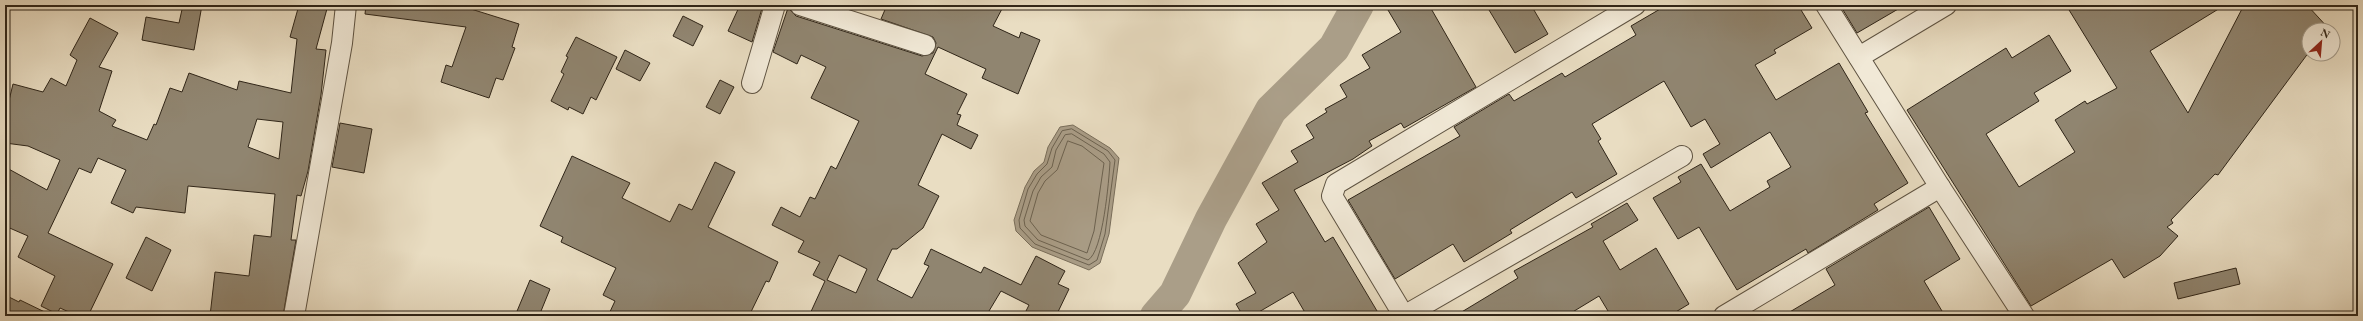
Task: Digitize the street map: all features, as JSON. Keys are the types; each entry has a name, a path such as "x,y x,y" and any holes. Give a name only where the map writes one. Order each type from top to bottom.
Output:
{"street":[{"path":"294,316 342,43 346,5"},
{"path":"752,83 775,5"},
{"path":"800,5 925,46"},
{"path":"1635,5 1336,184 1332,196 1404,316 1682,156"},
{"path":"1826,5 1940,187 2024,316"},
{"path":"1859,57 1946,5"},
{"path":"1724,316 1940,187"}],"water":[{"path":"1073,125 1110,148 1119,158 1109,234 1100,263 1089,270 1032,247 1016,231 1014,220 1025,187 1034,171 1044,162 1048,147 1060,127"}],"building":[{"path":"183,5 202,5 194,50 142,40 146,17 179,23"},
{"path":"299,5 328,5 316,49 326,50 321,95 308,171 301,196 297,195 291,240 296,240 283,316 210,316 215,272 249,276 254,235 271,237 275,194 188,186 185,213 136,207 133,213 111,203 126,170 98,158 91,173 79,168 48,233 113,264 88,316 78,316 60,308 57,314 41,306 55,276 18,257 28,236 5,226 5,167 47,190 60,160 28,146 5,143 5,117 13,84 43,92 51,78 66,86 77,60 70,55 90,18 118,33 99,67 112,71 99,111 116,120 112,126 147,140 154,124 156,125 170,88 182,92 189,73 237,90 239,81 291,93 297,39 290,37","holes":["257,119 283,122 279,159 248,147"]},
{"path":"366,5 473,5 471,9 519,24 512,47 515,48 503,80 496,78 489,98 441,82 446,65 452,67 466,27 365,14"},
{"path":"740,5 763,5 752,42 728,31"},
{"path":"887,5 1004,5 993,26 1019,38 1021,32 1040,40 1018,94 982,78 986,69 938,47 925,74 967,94 957,114 961,115 957,125 978,135 971,149 942,134 918,185 939,196 923,228 897,249 892,249 877,280 912,298 929,266 924,264 931,249 981,273 984,267 1021,285 1036,256 1065,271 1058,284 1069,289 1056,316 1037,316 1026,311 1029,305 1001,291 986,316 809,316 825,281 813,275 820,262 798,252 804,241 772,225 781,207 800,217 810,197 815,199 831,166 836,169 859,121 811,98 826,67 801,55 797,64 773,52 788,8 796,16 922,56 933,53 936,43 933,37 881,19","holes":["839,255 867,269 856,293 827,280"]},
{"path":"1385,5 1429,5 1476,87 1404,128 1401,123 1369,141 1372,146 1353,159 1294,190 1325,242 1333,237 1380,316 1307,316 1293,292 1252,316 1243,316 1236,304 1256,293 1238,263 1267,242 1256,224 1279,210 1262,183 1298,162 1291,151 1314,138 1306,125 1327,112 1325,109 1347,97 1340,85 1370,68 1362,55 1401,32"},
{"path":"1486,5 1531,5 1548,34 1515,53"},
{"path":"1667,5 1798,5 1812,28 1774,50 1776,53 1755,65 1776,100 1839,63 1868,112 1865,113 1908,183 1874,204 1878,210 1808,253 1806,249 1737,290 1699,227 1678,239 1653,198 1681,182 1678,177 1701,164 1730,211 1770,187 1767,181 1791,167 1770,132 1711,168 1703,154 1720,144 1705,119 1691,127 1664,81 1592,124 1601,139 1598,141 1617,174 1576,198 1572,192 1510,230 1512,233 1464,262 1453,244 1395,279 1348,200 1460,136 1454,127 1509,94 1514,101 1562,73 1565,77 1636,35 1631,26"},
{"path":"1840,5 1905,5 1857,33"},
{"path":"2066,5 2225,5 2150,51 2188,113 2244,5 2307,5 2323,22 2301,22 2302,62 2218,175 2215,174 2171,220 2173,223 2167,227 2178,236 2160,256 2124,278 2112,259 2031,306 1907,110 2006,48 2012,58 2049,35 2071,71 2034,93 2039,101 1986,134 2019,187 2075,152 2055,120 2085,101 2087,104 2117,88"},
{"path":"683,16 703,26 693,46 673,36"},
{"path":"576,37 617,57 596,100 591,97 583,114 569,107 568,110 551,101 564,74 561,72 568,57 566,56"},
{"path":"625,50 650,63 640,81 616,69"},
{"path":"720,80 734,87 720,114 706,107"},
{"path":"340,123 372,129 364,173 332,167"},
{"path":"572,156 630,183 622,198 670,222 679,204 692,210 715,162 735,172 708,227 778,262 769,282 766,281 749,316 608,316 615,301 603,295 616,268 561,242 563,237 540,226"},
{"path":"1627,203 1638,220 1603,241 1620,270 1656,248 1689,304 1669,316 1611,316 1599,296 1566,316 1455,316 1518,278 1514,271 1593,227 1591,224"},
{"path":"1929,207 1960,259 1924,281 1945,316 1783,316 1835,285 1826,269"},
{"path":"146,237 171,250 152,291 126,278"},
{"path":"2236,268 2240,284 2178,299 2174,283"},
{"path":"530,280 550,289 539,316 515,316"},
{"path":"5,295 19,302 20,300 53,316 5,316"}],"waterway":[{"path":"1156,316 1175,294 1211,219 1271,110 1334,48 1358,5"}]}
